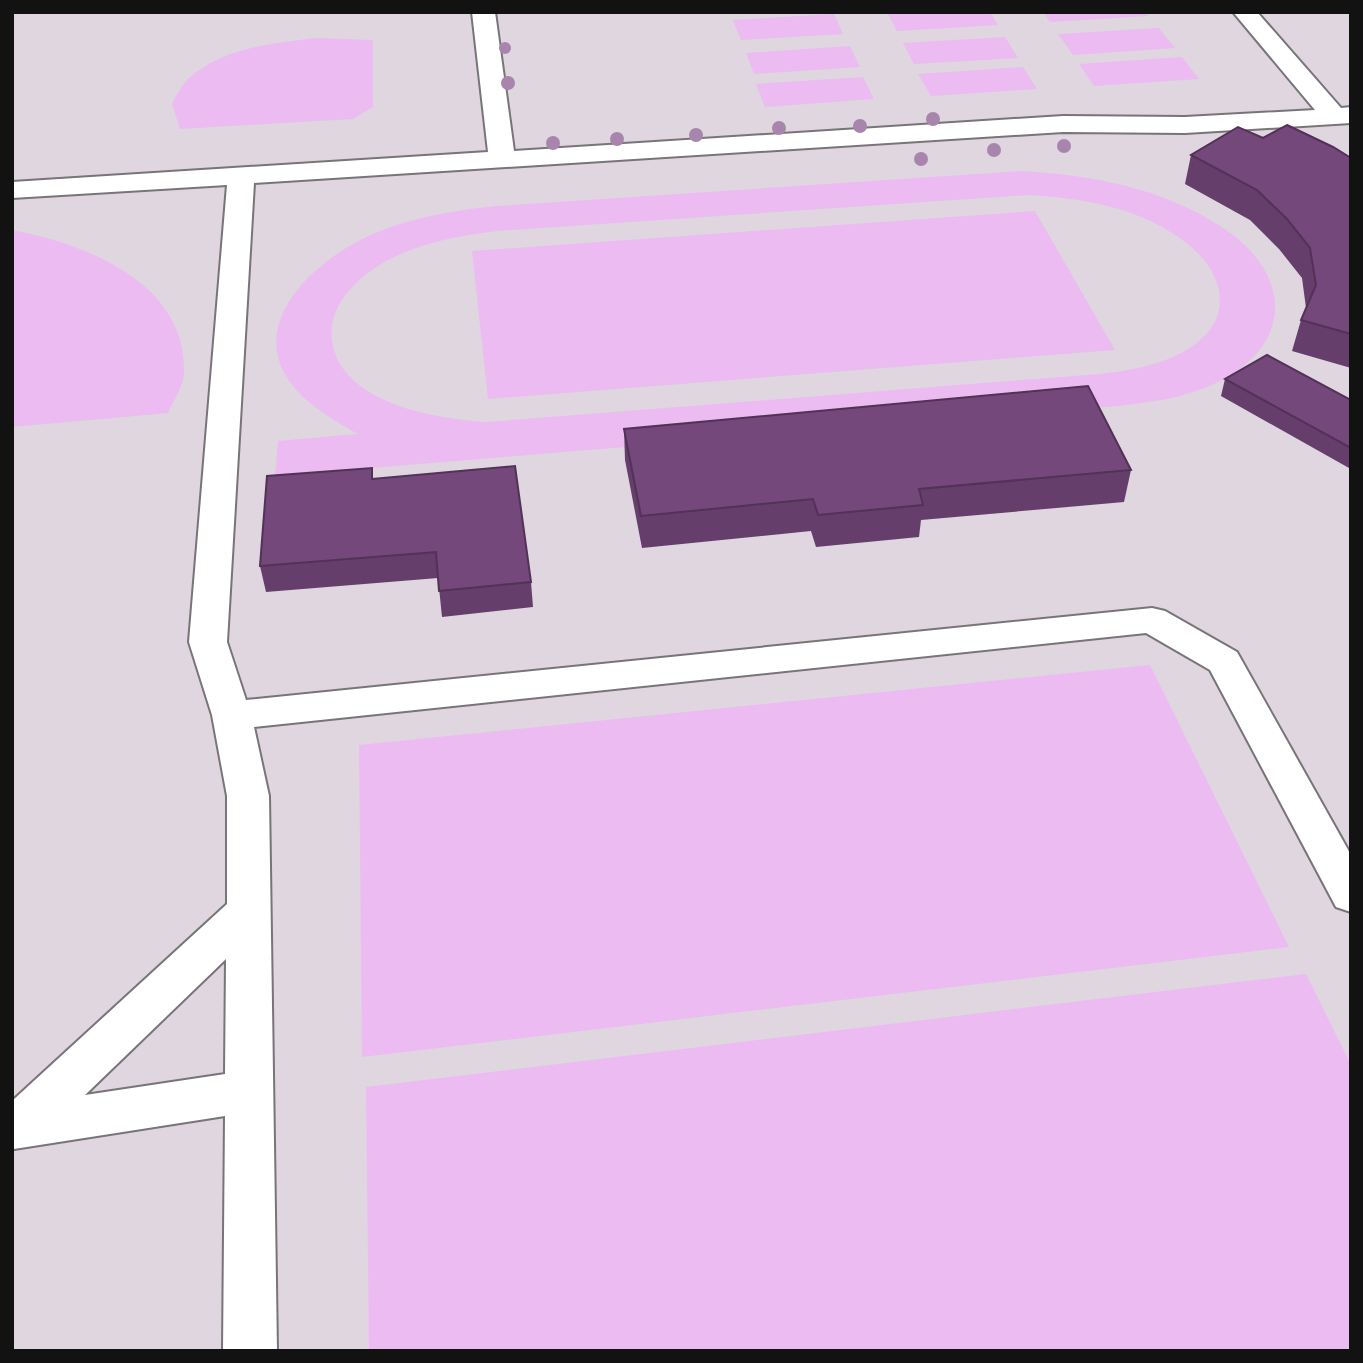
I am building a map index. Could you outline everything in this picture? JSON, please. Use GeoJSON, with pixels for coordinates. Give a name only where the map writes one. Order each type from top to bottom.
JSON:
{"type":"FeatureCollection","features":[{"type":"Feature","properties":{"kind":"lane"},"geometry":{"type":"LineString","coordinates":[[483,12],[502,159]]}},
{"type":"Feature","properties":{"kind":"lane"},"geometry":{"type":"LineString","coordinates":[[1244,12],[1342,116]]}},
{"type":"Feature","properties":{"kind":"lane"},"geometry":{"type":"LineString","coordinates":[[12,190],[1063,124],[1185,125],[1342,116]]}},
{"type":"Feature","properties":{"kind":"lane"},"geometry":{"type":"LineString","coordinates":[[241,176],[208,642],[232,715],[248,796],[250,1351]]}},
{"type":"Feature","properties":{"kind":"lane"},"geometry":{"type":"LineString","coordinates":[[232,715],[1152,620],[1224,661],[1346,877]]}},
{"type":"Feature","properties":{"kind":"lane"},"geometry":{"type":"LineString","coordinates":[[15,1127],[248,911]]}},
{"type":"Feature","properties":{"kind":"lane"},"geometry":{"type":"LineString","coordinates":[[15,1127],[249,1091]]}},
{"type":"Feature","properties":{"kind":"shaded area"},"geometry":{"type":"Polygon","coordinates":[[[12,12],[1351,12],[1351,1351],[12,1351],[12,12]]]}},
{"type":"Feature","properties":{"kind":"shaded area"},"geometry":{"type":"Polygon","coordinates":[[[887,12],[990,12],[998,25],[897,31],[887,12]]]}},
{"type":"Feature","properties":{"kind":"shaded area"},"geometry":{"type":"Polygon","coordinates":[[[1043,12],[1146,12],[1149,16],[1050,22],[1043,12]]]}},
{"type":"Feature","properties":{"kind":"shaded area"},"geometry":{"type":"Polygon","coordinates":[[[834,14],[843,34],[741,40],[733,20],[834,14]]]}},
{"type":"Feature","properties":{"kind":"shaded area"},"geometry":{"type":"Polygon","coordinates":[[[1159,28],[1175,48],[1073,55],[1058,34],[1159,28]]]}},
{"type":"Feature","properties":{"kind":"shaded area"},"geometry":{"type":"Polygon","coordinates":[[[1005,37],[1018,58],[914,64],[903,43],[1005,37]]]}},
{"type":"Feature","properties":{"kind":"shaded area"},"geometry":{"type":"Polygon","coordinates":[[[317,38],[373,40],[373,107],[353,119],[180,129],[172,104],[185,82],[200,69],[248,49],[317,38]]]}},
{"type":"Feature","properties":{"kind":"shaded area"},"geometry":{"type":"Polygon","coordinates":[[[850,46],[860,67],[754,74],[746,53],[850,46]]]}},
{"type":"Feature","properties":{"kind":"shaded area"},"geometry":{"type":"Polygon","coordinates":[[[1182,57],[1199,79],[1094,86],[1079,64],[1182,57]]]}},
{"type":"Feature","properties":{"kind":"shaded area"},"geometry":{"type":"Polygon","coordinates":[[[1023,67],[1037,89],[931,96],[918,74],[1023,67]]]}},
{"type":"Feature","properties":{"kind":"shaded area"},"geometry":{"type":"Polygon","coordinates":[[[863,77],[874,99],[765,107],[756,84],[863,77]]]}},
{"type":"Feature","properties":{"kind":"shaded area"},"geometry":{"type":"Polygon","coordinates":[[[1021,171],[1074,176],[1151,193],[1200,214],[1223,228],[1246,246],[1262,266],[1272,288],[1275,309],[1271,330],[1260,350],[1242,368],[1204,388],[1155,401],[275,476],[278,441],[358,434],[308,401],[283,370],[276,346],[279,322],[290,300],[307,279],[327,261],[350,246],[388,228],[434,215],[497,206],[1021,171]],[[1029,195],[497,231],[459,237],[403,253],[386,261],[355,284],[340,303],[332,325],[332,341],[339,362],[353,380],[372,394],[418,412],[487,422],[1109,373],[1168,359],[1196,343],[1210,330],[1220,300],[1210,268],[1198,253],[1181,239],[1146,219],[1108,206],[1029,195]]]}},
{"type":"Feature","properties":{"kind":"shaded area"},"geometry":{"type":"Polygon","coordinates":[[[1035,211],[1115,350],[488,399],[472,251],[1035,211]]]}},
{"type":"Feature","properties":{"kind":"shaded area"},"geometry":{"type":"Polygon","coordinates":[[[12,230],[41,236],[100,258],[127,273],[150,292],[169,315],[181,342],[184,378],[168,413],[12,427],[12,230]]]}},
{"type":"Feature","properties":{"kind":"shaded area"},"geometry":{"type":"Polygon","coordinates":[[[1150,665],[1289,947],[362,1057],[359,745],[1150,665]]]}},
{"type":"Feature","properties":{"kind":"shaded area"},"geometry":{"type":"Polygon","coordinates":[[[1306,974],[1351,1065],[1351,1351],[369,1351],[366,1087],[1306,974]]]}},
{"type":"Feature","properties":{"kind":"building"},"geometry":{"type":"Polygon","coordinates":[[[1287,125],[1351,158],[1351,334],[1301,320],[1316,285],[1310,248],[1287,219],[1257,190],[1191,155],[1238,127],[1263,138],[1287,125]]]}},
{"type":"Feature","properties":{"kind":"building"},"geometry":{"type":"Polygon","coordinates":[[[1267,355],[1351,400],[1351,448],[1225,379],[1267,355]]]}},
{"type":"Feature","properties":{"kind":"building"},"geometry":{"type":"Polygon","coordinates":[[[1088,386],[1131,470],[919,489],[923,505],[818,515],[813,499],[641,516],[624,429],[1088,386]]]}},
{"type":"Feature","properties":{"kind":"building"},"geometry":{"type":"Polygon","coordinates":[[[515,466],[531,582],[439,591],[436,552],[260,566],[267,476],[372,468],[372,479],[515,466]]]}}]}
